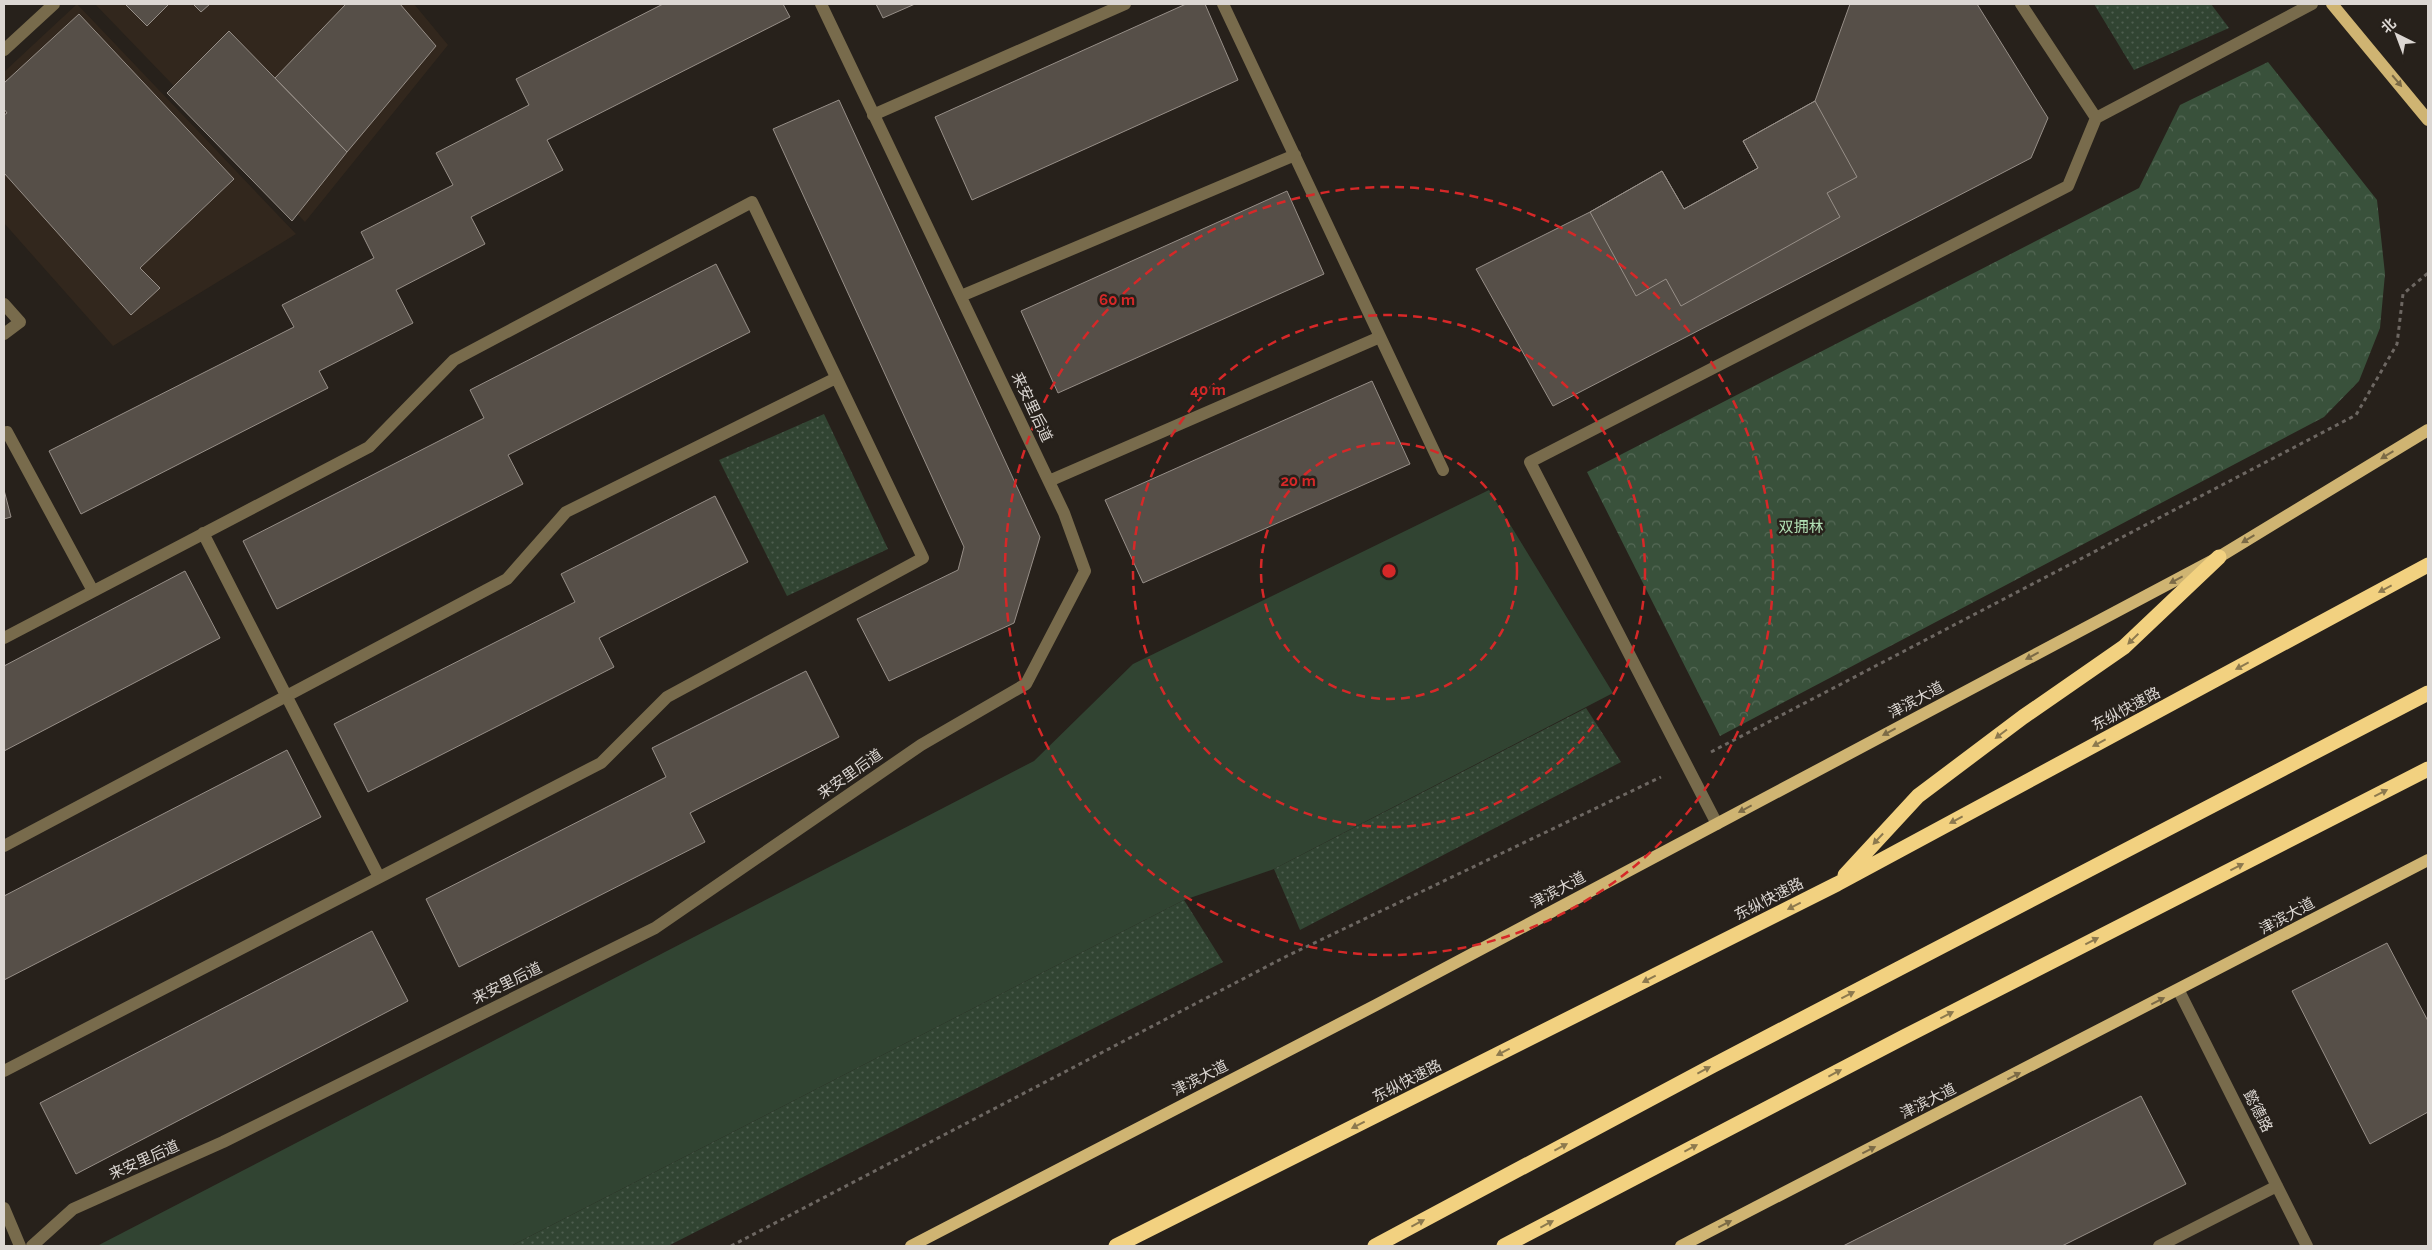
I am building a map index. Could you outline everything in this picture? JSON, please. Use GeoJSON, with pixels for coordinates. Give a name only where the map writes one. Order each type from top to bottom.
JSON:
{"type":"FeatureCollection","features":[{"type":"Feature","properties":{"kind":"highway"},"geometry":{"type":"LineString","coordinates":[[1837,884],[1918,796],[2022,717],[2124,647],[2219,557]]}},
{"type":"Feature","properties":{"kind":"highway","name":"东纵快速路"},"geometry":{"type":"LineString","coordinates":[[1116,1246],[1837,884],[2428,565]]}},
{"type":"Feature","properties":{"kind":"highway"},"geometry":{"type":"LineString","coordinates":[[1375,1246],[1712,1066],[2428,693]]}},
{"type":"Feature","properties":{"kind":"highway"},"geometry":{"type":"LineString","coordinates":[[1504,1246],[1904,1037],[2428,769]]}},
{"type":"Feature","properties":{"kind":"main road"},"geometry":{"type":"LineString","coordinates":[[2332,4],[2428,120]]}},
{"type":"Feature","properties":{"kind":"main road","name":"津滨大道"},"geometry":{"type":"LineString","coordinates":[[911,1246],[1359,1014],[2219,557],[2428,430]]}},
{"type":"Feature","properties":{"kind":"main road","name":"津滨大道"},"geometry":{"type":"LineString","coordinates":[[1681,1246],[2179,991],[2428,860]]}},
{"type":"Feature","properties":{"kind":"street"},"geometry":{"type":"LineString","coordinates":[[4,50],[54,4]]}},
{"type":"Feature","properties":{"kind":"street","name":"来安里后道"},"geometry":{"type":"LineString","coordinates":[[32,1246],[73,1209],[223,1142],[655,928],[921,745],[1026,684],[1085,571],[1064,513],[821,4]]}},
{"type":"Feature","properties":{"kind":"street"},"geometry":{"type":"LineString","coordinates":[[874,114],[1125,4]]}},
{"type":"Feature","properties":{"kind":"street"},"geometry":{"type":"LineString","coordinates":[[1223,4],[1443,470]]}},
{"type":"Feature","properties":{"kind":"street"},"geometry":{"type":"LineString","coordinates":[[2022,4],[2096,118]]}},
{"type":"Feature","properties":{"kind":"street"},"geometry":{"type":"LineString","coordinates":[[1718,824],[1530,462],[2068,186],[2096,118],[2312,4]]}},
{"type":"Feature","properties":{"kind":"street"},"geometry":{"type":"LineString","coordinates":[[961,296],[1294,155]]}},
{"type":"Feature","properties":{"kind":"street"},"geometry":{"type":"LineString","coordinates":[[4,638],[369,447],[454,360],[752,202],[923,558],[667,698],[600,763],[4,1071]]}},
{"type":"Feature","properties":{"kind":"street"},"geometry":{"type":"LineString","coordinates":[[4,304],[20,322],[4,334]]}},
{"type":"Feature","properties":{"kind":"street"},"geometry":{"type":"LineString","coordinates":[[1049,481],[1380,337]]}},
{"type":"Feature","properties":{"kind":"street"},"geometry":{"type":"LineString","coordinates":[[4,846],[507,579],[566,512],[836,378]]}},
{"type":"Feature","properties":{"kind":"street"},"geometry":{"type":"LineString","coordinates":[[4,433],[7,432],[93,592]]}},
{"type":"Feature","properties":{"kind":"street"},"geometry":{"type":"LineString","coordinates":[[203,533],[379,877]]}},
{"type":"Feature","properties":{"kind":"street","name":"懿德路"},"geometry":{"type":"LineString","coordinates":[[2179,991],[2307,1246]]}},
{"type":"Feature","properties":{"kind":"street"},"geometry":{"type":"LineString","coordinates":[[2159,1246],[2277,1186]]}},
{"type":"Feature","properties":{"kind":"street"},"geometry":{"type":"LineString","coordinates":[[4,1208],[20,1246]]}},
{"type":"Feature","properties":{"kind":"path"},"geometry":{"type":"LineString","coordinates":[[731,1246],[1285,957],[1687,765],[2356,415],[2397,344],[2404,294],[2428,273]]}},
{"type":"Feature","properties":{"kind":"shaded area"},"geometry":{"type":"Polygon","coordinates":[[[77,4],[296,234],[113,346],[4,223],[4,72],[77,4]]]}},
{"type":"Feature","properties":{"kind":"shaded area"},"geometry":{"type":"Polygon","coordinates":[[[95,4],[414,4],[448,45],[305,222],[95,4]]]}},
{"type":"Feature","properties":{"kind":"green space"},"geometry":{"type":"Polygon","coordinates":[[[2094,4],[2211,4],[2229,28],[2134,70],[2094,4]]]}},
{"type":"Feature","properties":{"kind":"green space","name":"双拥林"},"geometry":{"type":"Polygon","coordinates":[[[2268,62],[2377,200],[2385,274],[2380,328],[2359,381],[2324,417],[1720,736],[1587,472],[2139,188],[2180,105],[2268,62]]]}},
{"type":"Feature","properties":{"kind":"green space"},"geometry":{"type":"Polygon","coordinates":[[[824,414],[888,549],[787,596],[719,460],[824,414]]]}},
{"type":"Feature","properties":{"kind":"green space"},"geometry":{"type":"Polygon","coordinates":[[[1489,490],[1613,693],[1274,869],[1184,900],[511,1246],[97,1246],[1034,761],[1133,664],[1489,490]]]}},
{"type":"Feature","properties":{"kind":"green space"},"geometry":{"type":"Polygon","coordinates":[[[1586,708],[1621,762],[1300,930],[1274,869],[1586,708]]]}},
{"type":"Feature","properties":{"kind":"green space"},"geometry":{"type":"Polygon","coordinates":[[[1184,900],[1223,962],[668,1246],[511,1246],[1184,900]]]}},
{"type":"Feature","properties":{"kind":"building"},"geometry":{"type":"Polygon","coordinates":[[[125,4],[169,4],[147,26],[125,4]]]}},
{"type":"Feature","properties":{"kind":"building"},"geometry":{"type":"Polygon","coordinates":[[[193,4],[210,4],[201,12],[193,4]]]}},
{"type":"Feature","properties":{"kind":"building"},"geometry":{"type":"Polygon","coordinates":[[[346,4],[400,4],[436,46],[347,152],[275,78],[346,4]]]}},
{"type":"Feature","properties":{"kind":"building"},"geometry":{"type":"Polygon","coordinates":[[[663,4],[783,4],[790,17],[547,140],[563,170],[471,217],[485,244],[396,290],[413,323],[319,371],[328,388],[81,514],[49,451],[294,327],[282,305],[374,258],[361,232],[453,185],[436,153],[529,105],[516,79],[663,4]]]}},
{"type":"Feature","properties":{"kind":"building"},"geometry":{"type":"Polygon","coordinates":[[[876,4],[915,4],[883,18],[876,4]]]}},
{"type":"Feature","properties":{"kind":"building"},"geometry":{"type":"Polygon","coordinates":[[[1186,4],[1205,4],[1238,80],[972,200],[935,117],[1186,4]]]}},
{"type":"Feature","properties":{"kind":"building"},"geometry":{"type":"Polygon","coordinates":[[[1850,4],[1977,4],[2048,118],[2031,158],[1553,406],[1476,269],[1590,212],[1662,171],[1684,209],[1758,168],[1743,141],[1815,101],[1850,4]]]}},
{"type":"Feature","properties":{"kind":"building"},"geometry":{"type":"Polygon","coordinates":[[[79,14],[234,179],[140,268],[160,288],[131,315],[4,173],[4,115],[7,113],[4,109],[4,83],[79,14]]]}},
{"type":"Feature","properties":{"kind":"building"},"geometry":{"type":"Polygon","coordinates":[[[229,31],[347,152],[292,221],[167,93],[229,31]]]}},
{"type":"Feature","properties":{"kind":"building"},"geometry":{"type":"Polygon","coordinates":[[[839,100],[1040,537],[1014,623],[889,681],[857,619],[958,570],[964,547],[773,129],[839,100]]]}},
{"type":"Feature","properties":{"kind":"building"},"geometry":{"type":"Polygon","coordinates":[[[1815,101],[1857,177],[1827,193],[1840,217],[1681,306],[1666,279],[1636,296],[1590,212],[1662,171],[1684,209],[1758,168],[1743,141],[1815,101]]]}},
{"type":"Feature","properties":{"kind":"building"},"geometry":{"type":"Polygon","coordinates":[[[1287,191],[1324,274],[1058,393],[1021,311],[1287,191]]]}},
{"type":"Feature","properties":{"kind":"building"},"geometry":{"type":"Polygon","coordinates":[[[716,264],[750,332],[508,455],[523,484],[277,609],[243,541],[484,418],[470,390],[716,264]]]}},
{"type":"Feature","properties":{"kind":"building"},"geometry":{"type":"Polygon","coordinates":[[[1372,381],[1410,464],[1143,583],[1105,500],[1372,381]]]}},
{"type":"Feature","properties":{"kind":"building"},"geometry":{"type":"Polygon","coordinates":[[[4,490],[11,517],[4,519],[4,490]]]}},
{"type":"Feature","properties":{"kind":"building"},"geometry":{"type":"Polygon","coordinates":[[[715,496],[748,562],[599,638],[614,667],[368,792],[334,724],[575,602],[561,574],[715,496]]]}},
{"type":"Feature","properties":{"kind":"building"},"geometry":{"type":"Polygon","coordinates":[[[185,571],[220,638],[4,751],[4,666],[185,571]]]}},
{"type":"Feature","properties":{"kind":"building"},"geometry":{"type":"Polygon","coordinates":[[[806,671],[839,737],[690,813],[705,842],[459,967],[426,899],[666,777],[652,748],[806,671]]]}},
{"type":"Feature","properties":{"kind":"building"},"geometry":{"type":"Polygon","coordinates":[[[287,750],[321,817],[4,980],[4,896],[287,750]]]}},
{"type":"Feature","properties":{"kind":"building"},"geometry":{"type":"Polygon","coordinates":[[[372,931],[408,1001],[76,1174],[40,1103],[372,931]]]}},
{"type":"Feature","properties":{"kind":"building"},"geometry":{"type":"Polygon","coordinates":[[[2387,943],[2428,1021],[2428,1112],[2370,1144],[2292,991],[2387,943]]]}},
{"type":"Feature","properties":{"kind":"building"},"geometry":{"type":"Polygon","coordinates":[[[2141,1096],[2186,1184],[2062,1246],[1843,1246],[2141,1096]]]}}]}
